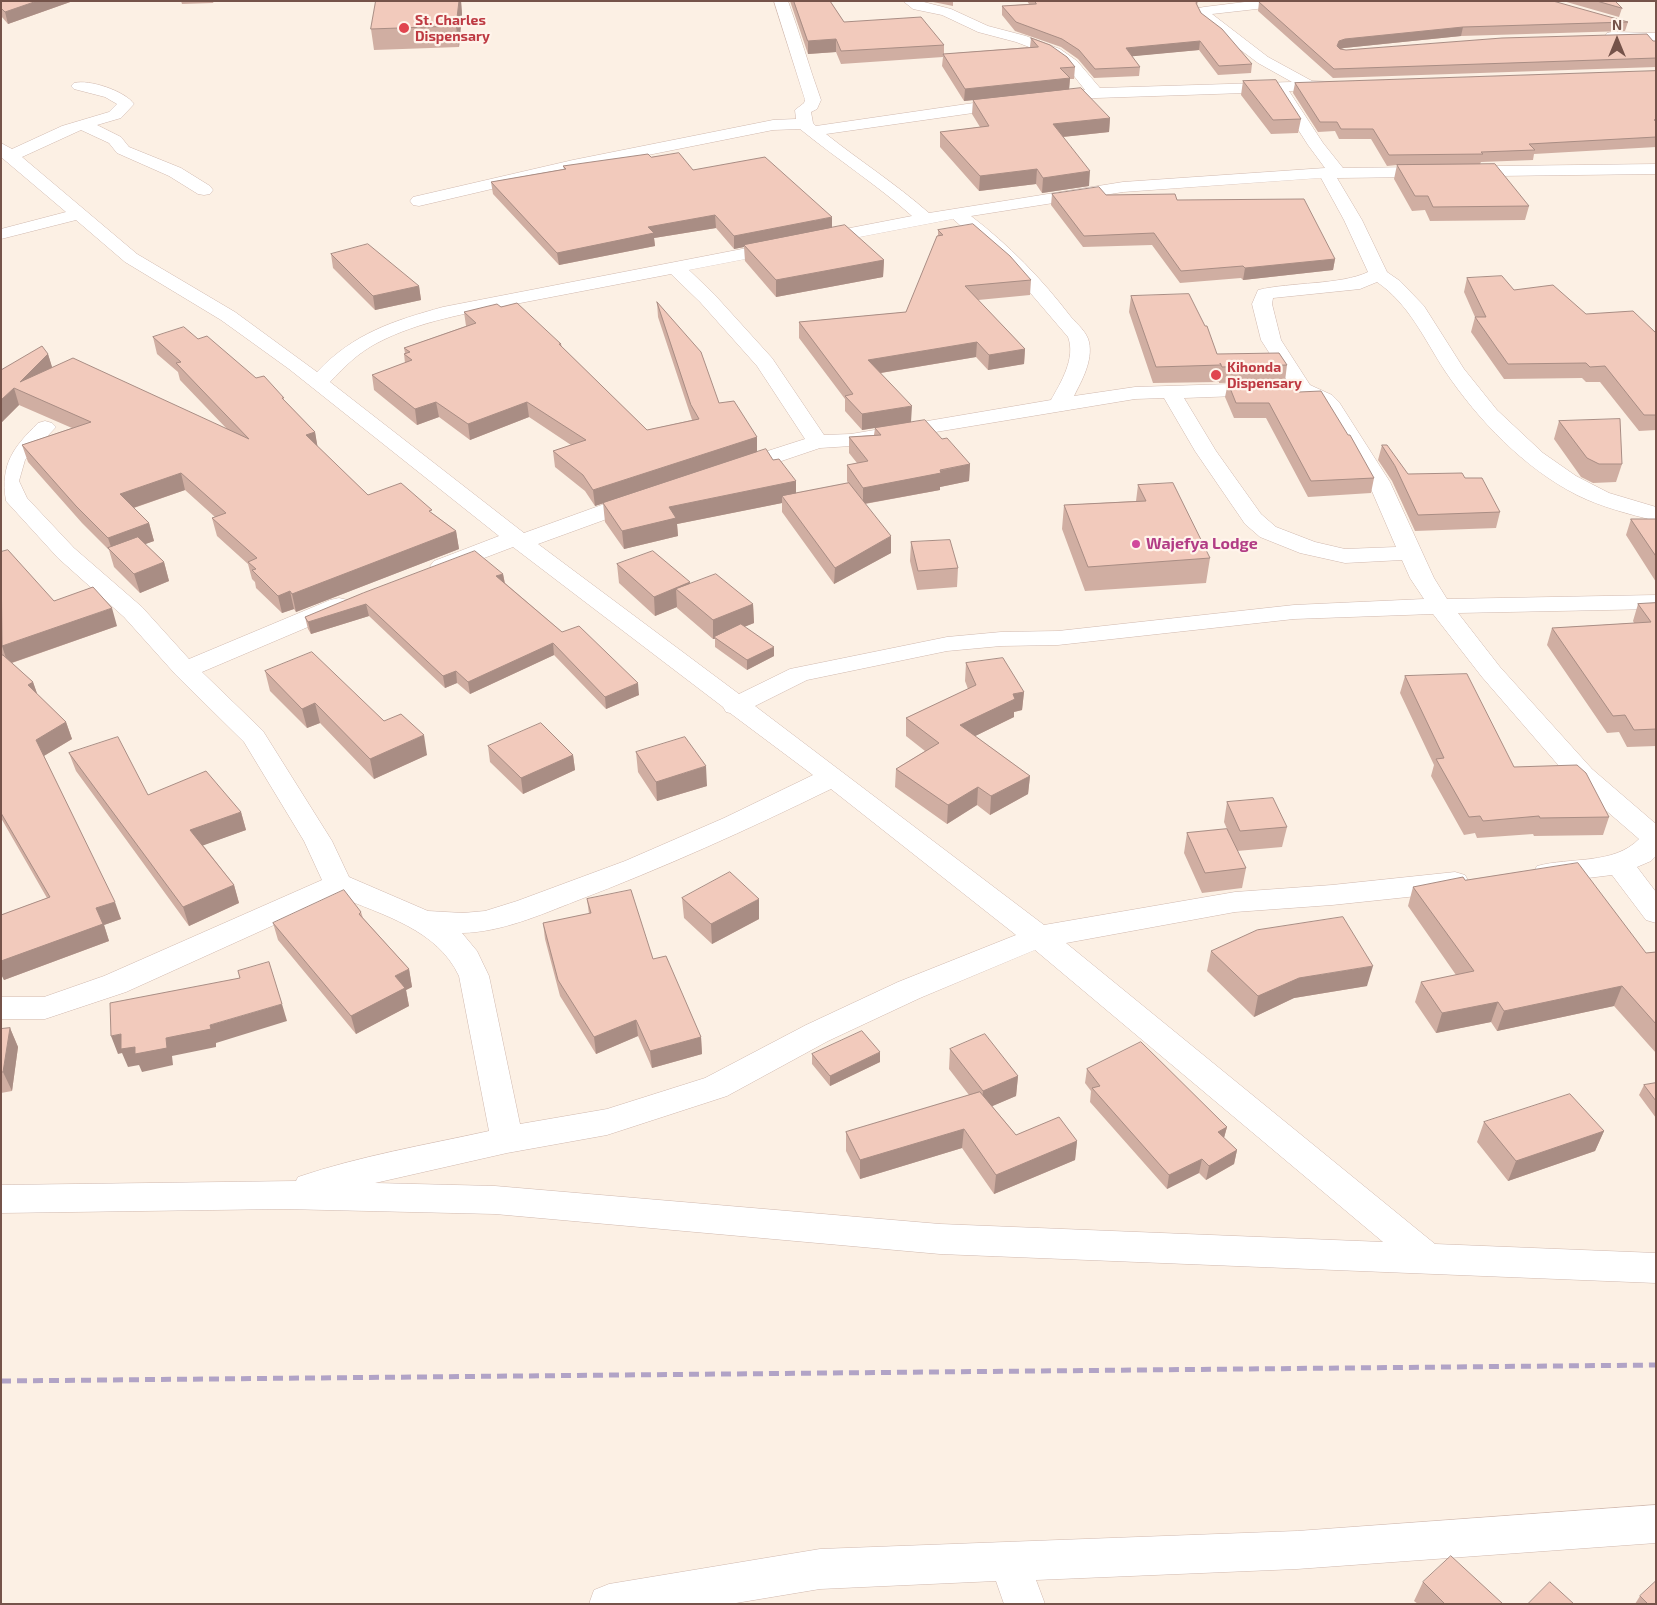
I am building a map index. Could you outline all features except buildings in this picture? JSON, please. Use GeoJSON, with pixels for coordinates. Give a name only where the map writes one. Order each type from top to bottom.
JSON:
{"type":"FeatureCollection","features":[{"type":"Feature","properties":{"kind":"street"},"geometry":{"type":"LineString","coordinates":[[780,1],[786,14],[795,49],[813,100],[811,106],[803,110],[810,128],[847,159],[896,193],[925,219]]}},
{"type":"Feature","properties":{"kind":"street"},"geometry":{"type":"LineString","coordinates":[[910,1],[918,6],[946,12],[983,29],[1021,39],[1055,52],[1072,64],[1096,93]]}},
{"type":"Feature","properties":{"kind":"street"},"geometry":{"type":"LineString","coordinates":[[1292,1],[1204,12],[1206,16],[1263,60],[1312,86]]}},
{"type":"Feature","properties":{"kind":"street"},"geometry":{"type":"LineString","coordinates":[[1614,22],[1656,32]]}},
{"type":"Feature","properties":{"kind":"street"},"geometry":{"type":"LineString","coordinates":[[1600,36],[1656,37]]}},
{"type":"Feature","properties":{"kind":"street"},"geometry":{"type":"LineString","coordinates":[[419,201],[573,165],[773,125],[792,123],[810,128],[1096,93],[1350,85]]}},
{"type":"Feature","properties":{"kind":"street"},"geometry":{"type":"LineString","coordinates":[[6,152],[115,115],[126,104],[123,100],[110,94],[80,86]]}},
{"type":"Feature","properties":{"kind":"street"},"geometry":{"type":"LineString","coordinates":[[1279,86],[1332,173],[1378,268],[1378,274]]}},
{"type":"Feature","properties":{"kind":"street"},"geometry":{"type":"LineString","coordinates":[[83,125],[115,140],[123,150],[175,172],[204,190]]}},
{"type":"Feature","properties":{"kind":"street"},"geometry":{"type":"LineString","coordinates":[[6,152],[131,258],[228,316],[319,382],[518,540],[735,706],[832,776],[1039,937],[1428,1259]]}},
{"type":"Feature","properties":{"kind":"street"},"geometry":{"type":"LineString","coordinates":[[319,382],[347,354],[370,340],[412,322],[466,308],[956,212],[1123,187],[1332,173],[1656,169]]}},
{"type":"Feature","properties":{"kind":"street"},"geometry":{"type":"LineString","coordinates":[[956,212],[985,234],[1014,261],[1055,308],[1079,340],[1080,354],[1077,370],[1059,405]]}},
{"type":"Feature","properties":{"kind":"street"},"geometry":{"type":"LineString","coordinates":[[1,234],[80,214]]}},
{"type":"Feature","properties":{"kind":"street"},"geometry":{"type":"LineString","coordinates":[[675,267],[707,298],[765,362],[818,442]]}},
{"type":"Feature","properties":{"kind":"street"},"geometry":{"type":"LineString","coordinates":[[1302,389],[1271,340],[1262,304],[1265,294],[1294,289],[1360,283],[1378,274]]}},
{"type":"Feature","properties":{"kind":"street"},"geometry":{"type":"LineString","coordinates":[[1378,274],[1394,283],[1409,298],[1430,326],[1466,386],[1521,446],[1584,490],[1602,498],[1656,514]]}},
{"type":"Feature","properties":{"kind":"street"},"geometry":{"type":"LineString","coordinates":[[713,476],[818,442],[851,440],[1135,393],[1237,389],[1302,389],[1325,400],[1332,406],[1379,482],[1422,578],[1440,606],[1492,672],[1582,775],[1655,838],[1641,854],[1619,864],[1521,876]]}},
{"type":"Feature","properties":{"kind":"street"},"geometry":{"type":"LineString","coordinates":[[1170,391],[1206,451],[1253,519],[1268,532],[1308,548],[1346,556],[1411,553]]}},
{"type":"Feature","properties":{"kind":"street"},"geometry":{"type":"LineString","coordinates":[[45,427],[15,458],[8,481],[17,501],[66,553],[133,612],[185,670],[254,737],[318,841],[338,884],[424,921],[452,942],[466,959],[474,976],[508,1140]]}},
{"type":"Feature","properties":{"kind":"street"},"geometry":{"type":"LineString","coordinates":[[418,575],[660,492]]}},
{"type":"Feature","properties":{"kind":"street"},"geometry":{"type":"LineString","coordinates":[[185,670],[356,598]]}},
{"type":"Feature","properties":{"kind":"street"},"geometry":{"type":"LineString","coordinates":[[735,706],[799,674],[948,644],[1002,639],[1058,638],[1294,612],[1440,606],[1656,602]]}},
{"type":"Feature","properties":{"kind":"street"},"geometry":{"type":"LineString","coordinates":[[424,921],[460,923],[484,921],[527,908],[648,864],[718,833],[832,776]]}},
{"type":"Feature","properties":{"kind":"street"},"geometry":{"type":"LineString","coordinates":[[1619,864],[1656,913]]}},
{"type":"Feature","properties":{"kind":"street"},"geometry":{"type":"LineString","coordinates":[[284,1195],[374,1170],[508,1140],[607,1122],[716,1087],[817,1034],[909,990],[1039,937],[1235,902],[1332,896],[1483,879]]}},
{"type":"Feature","properties":{"kind":"street"},"geometry":{"type":"LineString","coordinates":[[1,1008],[45,1008],[115,984],[338,884]]}},
{"type":"Feature","properties":{"kind":"street"},"geometry":{"type":"LineString","coordinates":[[466,959],[484,921]]}},
{"type":"Feature","properties":{"kind":"street"},"geometry":{"type":"LineString","coordinates":[[1,1199],[284,1195],[495,1200],[940,1239],[1656,1268]]}},
{"type":"Feature","properties":{"kind":"street"},"geometry":{"type":"LineString","coordinates":[[608,1604],[820,1569],[1297,1550],[1656,1524]]}},
{"type":"Feature","properties":{"kind":"street"},"geometry":{"type":"LineString","coordinates":[[1008,1562],[1025,1604]]}},
{"type":"Feature","properties":{"kind":"railway"},"geometry":{"type":"LineString","coordinates":[[1,1381],[1656,1365]]}},
{"type":"Feature","properties":{"kind":"place","name":"St. Charles Dispensary"},"geometry":{"type":"Point","coordinates":[404,28]}},
{"type":"Feature","properties":{"kind":"place","name":"Kihonda Dispensary"},"geometry":{"type":"Point","coordinates":[1216,375]}},
{"type":"Feature","properties":{"kind":"place","name":"Wajefya Lodge"},"geometry":{"type":"Point","coordinates":[1136,544]}}]}
